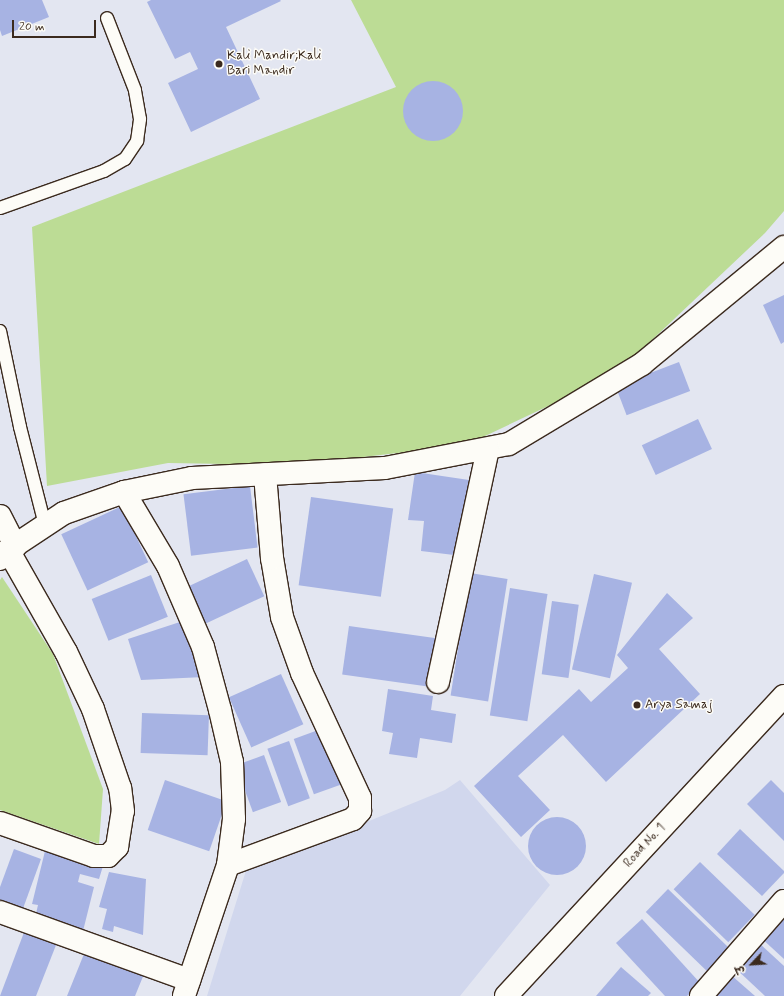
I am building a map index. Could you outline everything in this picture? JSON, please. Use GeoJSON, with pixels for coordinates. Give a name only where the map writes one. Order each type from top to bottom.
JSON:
{"type":"FeatureCollection","features":[{"type":"Feature","properties":{"kind":"street"},"geometry":{"type":"LineString","coordinates":[[7,551],[64,513],[124,492],[192,478],[384,468],[510,444],[642,364],[784,248]]}},
{"type":"Feature","properties":{"kind":"street"},"geometry":{"type":"LineString","coordinates":[[438,682],[488,449]]}},
{"type":"Feature","properties":{"kind":"street"},"geometry":{"type":"LineString","coordinates":[[228,865],[353,819],[360,811],[360,798],[302,673],[282,617],[272,558],[265,474]]}},
{"type":"Feature","properties":{"kind":"street"},"geometry":{"type":"LineString","coordinates":[[0,912],[186,988],[228,865],[234,819],[232,762],[203,647],[168,566],[124,492]]}},
{"type":"Feature","properties":{"kind":"street"},"geometry":{"type":"LineString","coordinates":[[0,516],[7,551],[66,652],[93,709],[120,788],[123,811],[118,847],[108,856],[94,856],[0,823]]}},
{"type":"Feature","properties":{"kind":"street","name":"Road No. 1"},"geometry":{"type":"LineString","coordinates":[[506,996],[784,696]]}},
{"type":"Feature","properties":{"kind":"street"},"geometry":{"type":"LineString","coordinates":[[701,996],[784,901]]}},
{"type":"Feature","properties":{"kind":"lane"},"geometry":{"type":"LineString","coordinates":[[0,208],[104,171],[125,159],[137,141],[140,119],[135,90],[107,18]]}},
{"type":"Feature","properties":{"kind":"lane"},"geometry":{"type":"LineString","coordinates":[[0,331],[20,427],[45,525]]}},
{"type":"Feature","properties":{"kind":"shaded area"},"geometry":{"type":"Polygon","coordinates":[[[460,780],[550,885],[460,996],[207,996],[249,861],[325,839],[445,790],[460,780]]]}},
{"type":"Feature","properties":{"kind":"green space"},"geometry":{"type":"Polygon","coordinates":[[[351,0],[784,0],[784,211],[765,233],[616,374],[466,445],[295,465],[168,463],[47,486],[32,227],[396,87],[351,0]]]}},
{"type":"Feature","properties":{"kind":"green space"},"geometry":{"type":"Polygon","coordinates":[[[2,577],[53,654],[103,789],[99,844],[0,810],[0,580],[2,577]]]}},
{"type":"Feature","properties":{"kind":"building"},"geometry":{"type":"Polygon","coordinates":[[[0,0],[42,0],[49,17],[2,36],[0,30],[0,0]]]}},
{"type":"Feature","properties":{"kind":"building","name":"Kali Mandir;Kali Bari Mandir"},"geometry":{"type":"Polygon","coordinates":[[[151,0],[280,0],[281,1],[226,27],[260,99],[191,132],[168,83],[198,69],[190,52],[175,59],[147,2],[151,0]]]}},
{"type":"Feature","properties":{"kind":"building"},"geometry":{"type":"Polygon","coordinates":[[[433,81],[450,86],[458,94],[463,111],[458,128],[450,136],[433,141],[416,136],[408,128],[403,111],[408,94],[416,86],[433,81]]]}},
{"type":"Feature","properties":{"kind":"building"},"geometry":{"type":"Polygon","coordinates":[[[784,295],[784,342],[781,344],[763,305],[784,295]]]}},
{"type":"Feature","properties":{"kind":"building"},"geometry":{"type":"Polygon","coordinates":[[[679,362],[690,391],[627,415],[616,386],[679,362]]]}},
{"type":"Feature","properties":{"kind":"building"},"geometry":{"type":"Polygon","coordinates":[[[698,419],[712,449],[656,475],[642,445],[698,419]]]}},
{"type":"Feature","properties":{"kind":"building"},"geometry":{"type":"Polygon","coordinates":[[[415,472],[469,480],[457,572],[454,555],[421,551],[424,521],[408,520],[415,472]]]}},
{"type":"Feature","properties":{"kind":"building"},"geometry":{"type":"Polygon","coordinates":[[[250,486],[258,548],[191,556],[183,494],[250,486]]]}},
{"type":"Feature","properties":{"kind":"building"},"geometry":{"type":"Polygon","coordinates":[[[311,497],[393,509],[381,597],[299,585],[311,497]]]}},
{"type":"Feature","properties":{"kind":"building"},"geometry":{"type":"Polygon","coordinates":[[[122,506],[148,562],[87,591],[61,534],[122,506]]]}},
{"type":"Feature","properties":{"kind":"building"},"geometry":{"type":"Polygon","coordinates":[[[247,559],[264,596],[200,626],[183,589],[247,559]]]}},
{"type":"Feature","properties":{"kind":"building"},"geometry":{"type":"Polygon","coordinates":[[[470,573],[508,579],[488,701],[451,695],[470,573]]]}},
{"type":"Feature","properties":{"kind":"building"},"geometry":{"type":"Polygon","coordinates":[[[594,574],[632,583],[610,678],[572,669],[594,574]]]}},
{"type":"Feature","properties":{"kind":"building"},"geometry":{"type":"Polygon","coordinates":[[[151,575],[168,617],[109,641],[92,599],[151,575]]]}},
{"type":"Feature","properties":{"kind":"building"},"geometry":{"type":"Polygon","coordinates":[[[510,588],[548,594],[527,721],[490,715],[510,588]]]}},
{"type":"Feature","properties":{"kind":"building"},"geometry":{"type":"Polygon","coordinates":[[[667,593],[693,618],[659,649],[700,694],[606,782],[563,735],[518,776],[550,810],[521,837],[474,786],[579,689],[591,702],[628,668],[617,655],[667,593]]]}},
{"type":"Feature","properties":{"kind":"building"},"geometry":{"type":"Polygon","coordinates":[[[552,601],[579,605],[568,678],[542,674],[552,601]]]}},
{"type":"Feature","properties":{"kind":"building"},"geometry":{"type":"Polygon","coordinates":[[[186,620],[204,677],[141,680],[128,639],[186,620]]]}},
{"type":"Feature","properties":{"kind":"building"},"geometry":{"type":"Polygon","coordinates":[[[349,626],[438,639],[431,687],[342,675],[349,626]]]}},
{"type":"Feature","properties":{"kind":"building"},"geometry":{"type":"Polygon","coordinates":[[[281,674],[303,724],[251,747],[229,697],[281,674]]]}},
{"type":"Feature","properties":{"kind":"building"},"geometry":{"type":"Polygon","coordinates":[[[388,689],[433,696],[431,710],[456,714],[452,743],[420,738],[417,758],[389,754],[393,733],[382,731],[388,689]]]}},
{"type":"Feature","properties":{"kind":"building"},"geometry":{"type":"Polygon","coordinates":[[[142,713],[209,715],[208,755],[141,753],[142,713]]]}},
{"type":"Feature","properties":{"kind":"building"},"geometry":{"type":"Polygon","coordinates":[[[321,729],[341,784],[314,794],[294,739],[321,729]]]}},
{"type":"Feature","properties":{"kind":"building"},"geometry":{"type":"Polygon","coordinates":[[[289,741],[310,798],[288,806],[267,749],[289,741]]]}},
{"type":"Feature","properties":{"kind":"building"},"geometry":{"type":"Polygon","coordinates":[[[264,755],[281,802],[253,812],[236,765],[264,755]]]}},
{"type":"Feature","properties":{"kind":"building"},"geometry":{"type":"Polygon","coordinates":[[[165,780],[226,801],[209,851],[148,830],[165,780]]]}},
{"type":"Feature","properties":{"kind":"building"},"geometry":{"type":"Polygon","coordinates":[[[771,780],[784,793],[784,841],[747,804],[771,780]]]}},
{"type":"Feature","properties":{"kind":"building"},"geometry":{"type":"Polygon","coordinates":[[[557,817],[568,819],[578,825],[584,835],[586,846],[584,857],[578,867],[568,873],[557,875],[546,873],[536,867],[530,857],[528,846],[530,835],[536,825],[546,819],[557,817]]]}},
{"type":"Feature","properties":{"kind":"building"},"geometry":{"type":"Polygon","coordinates":[[[740,829],[784,871],[784,873],[762,896],[717,854],[740,829]]]}},
{"type":"Feature","properties":{"kind":"building"},"geometry":{"type":"Polygon","coordinates":[[[14,849],[41,859],[21,914],[0,906],[0,887],[14,849]]]}},
{"type":"Feature","properties":{"kind":"building"},"geometry":{"type":"Polygon","coordinates":[[[45,851],[103,866],[99,879],[80,874],[78,882],[94,887],[83,931],[35,918],[38,905],[32,904],[45,851]]]}},
{"type":"Feature","properties":{"kind":"building"},"geometry":{"type":"Polygon","coordinates":[[[700,862],[755,915],[728,942],[674,889],[700,862]]]}},
{"type":"Feature","properties":{"kind":"building"},"geometry":{"type":"Polygon","coordinates":[[[109,872],[146,879],[143,935],[114,926],[113,932],[102,929],[107,909],[99,907],[109,872]]]}},
{"type":"Feature","properties":{"kind":"building"},"geometry":{"type":"Polygon","coordinates":[[[668,889],[733,952],[711,975],[646,912],[668,889]]]}},
{"type":"Feature","properties":{"kind":"building"},"geometry":{"type":"Polygon","coordinates":[[[784,911],[784,959],[760,937],[784,911]]]}},
{"type":"Feature","properties":{"kind":"building"},"geometry":{"type":"Polygon","coordinates":[[[642,919],[701,984],[687,996],[665,996],[616,943],[642,919]]]}},
{"type":"Feature","properties":{"kind":"building"},"geometry":{"type":"Polygon","coordinates":[[[26,927],[58,940],[36,996],[0,996],[26,927]]]}},
{"type":"Feature","properties":{"kind":"building"},"geometry":{"type":"Polygon","coordinates":[[[758,942],[784,966],[784,996],[765,996],[734,967],[758,942]]]}},
{"type":"Feature","properties":{"kind":"building"},"geometry":{"type":"Polygon","coordinates":[[[86,949],[144,974],[135,996],[67,996],[86,949]]]}},
{"type":"Feature","properties":{"kind":"building"},"geometry":{"type":"Polygon","coordinates":[[[621,967],[651,993],[648,996],[596,996],[621,967]]]}},
{"type":"Feature","properties":{"kind":"building"},"geometry":{"type":"Polygon","coordinates":[[[731,975],[755,996],[713,996],[731,975]]]}},
{"type":"Feature","properties":{"kind":"place","name":"Kali Mandir;Kali Bari Mandir"},"geometry":{"type":"Point","coordinates":[219,64]}},
{"type":"Feature","properties":{"kind":"place","name":"Arya Samaj"},"geometry":{"type":"Point","coordinates":[637,705]}}]}
